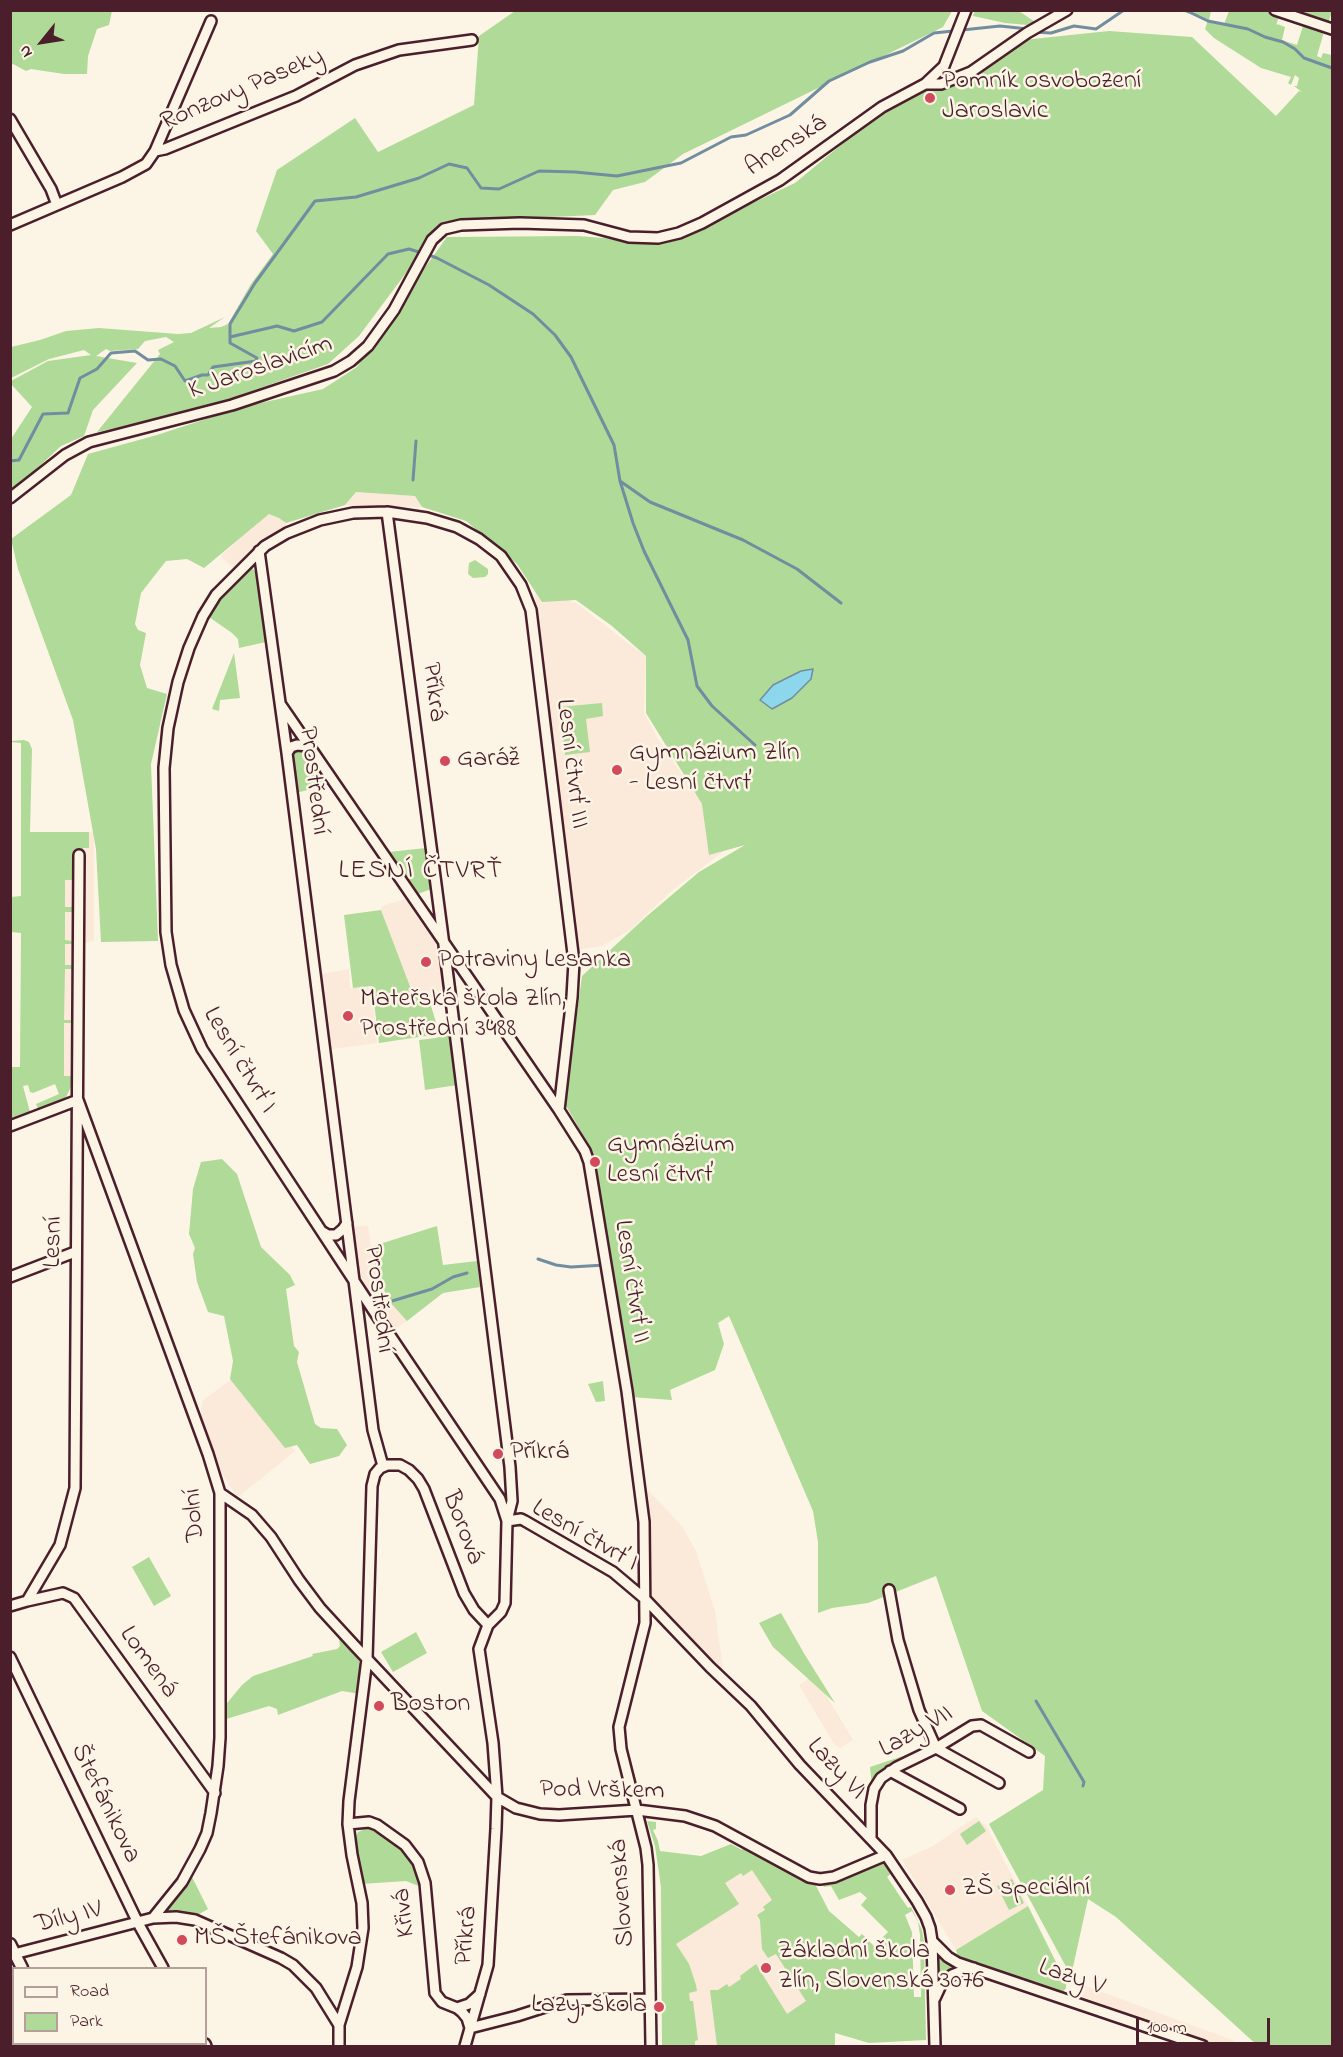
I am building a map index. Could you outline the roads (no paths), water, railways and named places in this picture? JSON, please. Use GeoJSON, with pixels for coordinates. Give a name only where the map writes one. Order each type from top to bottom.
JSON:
{"type":"FeatureCollection","features":[{"type":"Feature","properties":{"kind":"main road"},"geometry":{"type":"LineString","coordinates":[[12,1951],[21,1967]]}},
{"type":"Feature","properties":{"kind":"street","name":"Anenská"},"geometry":{"type":"LineString","coordinates":[[584,225],[629,237],[658,238],[702,223],[780,180],[882,107],[925,84],[944,66],[966,10]]}},
{"type":"Feature","properties":{"kind":"street"},"geometry":{"type":"LineString","coordinates":[[925,84],[940,84],[971,72],[1031,31],[1067,10]]}},
{"type":"Feature","properties":{"kind":"street"},"geometry":{"type":"LineString","coordinates":[[1275,10],[1332,29]]}},
{"type":"Feature","properties":{"kind":"street"},"geometry":{"type":"LineString","coordinates":[[155,151],[211,21]]}},
{"type":"Feature","properties":{"kind":"street","name":"Ronzovy Paseky"},"geometry":{"type":"LineString","coordinates":[[10,225],[142,167],[155,151],[296,96],[355,65],[399,50],[472,40]]}},
{"type":"Feature","properties":{"kind":"street"},"geometry":{"type":"LineString","coordinates":[[10,119],[51,189],[57,206]]}},
{"type":"Feature","properties":{"kind":"street","name":"K Jaroslavicím"},"geometry":{"type":"LineString","coordinates":[[10,498],[65,455],[89,442],[232,405],[334,371],[351,361],[368,345],[387,319],[432,240],[444,229],[461,225],[520,223],[584,225]]}},
{"type":"Feature","properties":{"kind":"street","name":"Lesní čtvrť I"},"geometry":{"type":"LineString","coordinates":[[387,512],[353,513],[320,520],[286,533],[259,551],[222,588],[207,609],[189,648],[173,700],[164,768],[166,942],[179,996],[202,1049],[381,1322],[489,1481],[500,1499],[507,1521],[521,1519],[525,1521],[613,1572],[645,1599]]}},
{"type":"Feature","properties":{"kind":"street","name":"Příkrá"},"geometry":{"type":"LineString","coordinates":[[387,512],[444,945],[512,1501],[507,1521],[506,1599],[501,1611],[488,1625],[479,1652],[490,1718],[497,1797],[488,1965],[465,2046]]}},
{"type":"Feature","properties":{"kind":"street","name":"Lesní čtvrť III"},"geometry":{"type":"LineString","coordinates":[[387,512],[447,523],[473,535],[496,551],[507,563],[528,600],[573,962],[572,997],[559,1110]]}},
{"type":"Feature","properties":{"kind":"street","name":"Prostřední"},"geometry":{"type":"LineString","coordinates":[[259,551],[373,1430],[383,1466]]}},
{"type":"Feature","properties":{"kind":"street","name":"Lesní čtvrť II"},"geometry":{"type":"LineString","coordinates":[[280,705],[559,1110],[585,1152],[589,1162],[633,1437],[644,1522],[645,1599]]}},
{"type":"Feature","properties":{"kind":"street"},"geometry":{"type":"LineString","coordinates":[[287,753],[291,747],[297,745],[308,746]]}},
{"type":"Feature","properties":{"kind":"street","name":"Lesní"},"geometry":{"type":"LineString","coordinates":[[27,1601],[60,1545],[75,1488],[79,855]]}},
{"type":"Feature","properties":{"kind":"street"},"geometry":{"type":"LineString","coordinates":[[10,1126],[78,1100]]}},
{"type":"Feature","properties":{"kind":"street","name":"Dolní"},"geometry":{"type":"LineString","coordinates":[[78,1100],[208,1454],[220,1493],[220,1738],[214,1793],[207,1833],[200,1849],[182,1882],[153,1918]]}},
{"type":"Feature","properties":{"kind":"street"},"geometry":{"type":"LineString","coordinates":[[322,1231],[328,1235],[336,1235],[343,1230],[346,1223]]}},
{"type":"Feature","properties":{"kind":"street"},"geometry":{"type":"LineString","coordinates":[[10,1277],[75,1252]]}},
{"type":"Feature","properties":{"kind":"street"},"geometry":{"type":"LineString","coordinates":[[360,1328],[369,1320],[374,1319],[381,1322]]}},
{"type":"Feature","properties":{"kind":"street","name":"Borová"},"geometry":{"type":"LineString","coordinates":[[383,1466],[400,1465],[418,1479],[424,1489],[464,1593],[474,1610],[488,1625]]}},
{"type":"Feature","properties":{"kind":"street"},"geometry":{"type":"LineString","coordinates":[[339,2046],[339,2025],[357,1967],[363,1928],[362,1903],[348,1824],[367,1659],[372,1486],[375,1474],[383,1466]]}},
{"type":"Feature","properties":{"kind":"street"},"geometry":{"type":"LineString","coordinates":[[489,1481],[498,1484],[510,1474]]}},
{"type":"Feature","properties":{"kind":"street","name":"Pod Vrškem"},"geometry":{"type":"LineString","coordinates":[[220,1493],[252,1515],[271,1537],[320,1608],[497,1797],[516,1808],[540,1814],[559,1815],[637,1810],[685,1816],[716,1826],[812,1878],[830,1879],[886,1855]]}},
{"type":"Feature","properties":{"kind":"street"},"geometry":{"type":"LineString","coordinates":[[889,1590],[898,1640],[919,1710],[936,1748],[999,1783]]}},
{"type":"Feature","properties":{"kind":"street","name":"Lomená"},"geometry":{"type":"LineString","coordinates":[[27,1601],[63,1593],[74,1598],[214,1793]]}},
{"type":"Feature","properties":{"kind":"street","name":"Slovenská"},"geometry":{"type":"LineString","coordinates":[[645,1599],[643,1632],[619,1727],[621,1749],[648,1865],[651,2046]]}},
{"type":"Feature","properties":{"kind":"street","name":"Lazy VI"},"geometry":{"type":"LineString","coordinates":[[645,1599],[751,1706],[800,1765],[886,1855],[926,1917],[932,1941],[935,2046]]}},
{"type":"Feature","properties":{"kind":"street"},"geometry":{"type":"LineString","coordinates":[[10,1606],[27,1601]]}},
{"type":"Feature","properties":{"kind":"street","name":"Štefánikova"},"geometry":{"type":"LineString","coordinates":[[10,1657],[138,1923],[162,1967]]}},
{"type":"Feature","properties":{"kind":"street","name":"Lazy VII"},"geometry":{"type":"LineString","coordinates":[[871,1838],[870,1817],[874,1789],[881,1778],[972,1726],[979,1725],[1029,1752]]}},
{"type":"Feature","properties":{"kind":"street"},"geometry":{"type":"LineString","coordinates":[[890,1771],[960,1809]]}},
{"type":"Feature","properties":{"kind":"street","name":"Křivá"},"geometry":{"type":"LineString","coordinates":[[348,1824],[369,1822],[377,1825],[405,1845],[418,1862],[425,1883],[435,1993],[442,2002],[456,2008],[466,2018],[470,2028]]}},
{"type":"Feature","properties":{"kind":"street"},"geometry":{"type":"LineString","coordinates":[[138,1923],[153,1918],[176,1917],[195,1920],[281,1958],[293,1965],[315,1988],[339,2025]]}},
{"type":"Feature","properties":{"kind":"street","name":"Díly IV"},"geometry":{"type":"LineString","coordinates":[[12,1951],[138,1923]]}},
{"type":"Feature","properties":{"kind":"street","name":"Lazy V"},"geometry":{"type":"LineString","coordinates":[[932,1941],[948,1957],[974,1968],[1203,2046]]}},
{"type":"Feature","properties":{"kind":"street"},"geometry":{"type":"LineString","coordinates":[[934,2000],[938,1989],[946,1980],[962,1971],[974,1968]]}},
{"type":"Feature","properties":{"kind":"street"},"geometry":{"type":"LineString","coordinates":[[456,2008],[469,2004],[481,1993]]}},
{"type":"Feature","properties":{"kind":"street"},"geometry":{"type":"LineString","coordinates":[[470,2028],[567,2000],[650,1999]]}},
{"type":"Feature","properties":{"kind":"water"},"geometry":{"type":"Polygon","coordinates":[[[813,669],[811,679],[792,698],[772,709],[760,700],[773,685],[801,671],[813,669]]]}},
{"type":"Feature","properties":{"kind":"waterway"},"geometry":{"type":"LineString","coordinates":[[1034,32],[1051,33],[1074,26],[1096,29],[1124,10]]}},
{"type":"Feature","properties":{"kind":"waterway"},"geometry":{"type":"LineString","coordinates":[[1185,10],[1208,21],[1248,29],[1283,42],[1304,58],[1332,68]]}},
{"type":"Feature","properties":{"kind":"waterway"},"geometry":{"type":"LineString","coordinates":[[10,461],[19,460],[43,414],[68,413],[80,378],[97,369],[111,353],[135,351],[148,360],[161,359],[175,366],[185,381],[208,375],[213,367],[256,361],[257,358],[230,343],[230,324],[255,283],[315,201],[356,197],[419,178],[449,164],[467,168],[481,188],[499,189],[539,171],[617,176],[681,163],[731,137],[746,135],[790,115],[829,81],[870,62],[903,51],[934,33],[1000,26],[1028,29]]}},
{"type":"Feature","properties":{"kind":"waterway"},"geometry":{"type":"LineString","coordinates":[[230,337],[277,326],[294,331],[322,322],[388,254],[409,249],[422,253]]}},
{"type":"Feature","properties":{"kind":"waterway"},"geometry":{"type":"LineString","coordinates":[[426,254],[489,285],[533,314],[555,335],[571,357],[614,445],[620,481],[633,523],[644,551],[688,640],[697,686],[712,706],[755,745]]}},
{"type":"Feature","properties":{"kind":"waterway"},"geometry":{"type":"LineString","coordinates":[[413,480],[416,441]]}},
{"type":"Feature","properties":{"kind":"waterway"},"geometry":{"type":"LineString","coordinates":[[620,481],[650,502],[743,540],[797,569],[841,603]]}},
{"type":"Feature","properties":{"kind":"waterway"},"geometry":{"type":"LineString","coordinates":[[538,1259],[571,1267],[605,1265]]}},
{"type":"Feature","properties":{"kind":"waterway"},"geometry":{"type":"LineString","coordinates":[[392,1301],[432,1289],[453,1277],[467,1273]]}},
{"type":"Feature","properties":{"kind":"waterway"},"geometry":{"type":"LineString","coordinates":[[1036,1701],[1084,1782],[1083,1786]]}},
{"type":"Feature","properties":{"kind":"place","name":"Pomník osvobození Jaroslavic"},"geometry":{"type":"Point","coordinates":[930,98]}},
{"type":"Feature","properties":{"kind":"place","name":"Garáž"},"geometry":{"type":"Point","coordinates":[445,761]}},
{"type":"Feature","properties":{"kind":"place","name":"Gymnázium Zlín - Lesní čtvrť"},"geometry":{"type":"Point","coordinates":[617,770]}},
{"type":"Feature","properties":{"kind":"place","name":"Potraviny Lesanka"},"geometry":{"type":"Point","coordinates":[426,962]}},
{"type":"Feature","properties":{"kind":"place","name":"Mateřská škola Zlín, Prostřední 3488"},"geometry":{"type":"Point","coordinates":[348,1016]}},
{"type":"Feature","properties":{"kind":"place","name":"Gymnázium Lesní čtvrť"},"geometry":{"type":"Point","coordinates":[595,1162]}},
{"type":"Feature","properties":{"kind":"place","name":"Příkrá"},"geometry":{"type":"Point","coordinates":[498,1454]}},
{"type":"Feature","properties":{"kind":"place","name":"Boston"},"geometry":{"type":"Point","coordinates":[379,1706]}},
{"type":"Feature","properties":{"kind":"place","name":"ZŠ speciální"},"geometry":{"type":"Point","coordinates":[950,1890]}},
{"type":"Feature","properties":{"kind":"place","name":"MŠ Štefánikova"},"geometry":{"type":"Point","coordinates":[182,1940]}},
{"type":"Feature","properties":{"kind":"place","name":"Základní škola Zlín, Slovenská 3076"},"geometry":{"type":"Point","coordinates":[766,1968]}},
{"type":"Feature","properties":{"kind":"place","name":"Lazy, škola"},"geometry":{"type":"Point","coordinates":[659,2007]}},
{"type":"Feature","properties":{"kind":"district","name":"LESNÍ ČTVRŤ"},"geometry":{"type":"Point","coordinates":[421,873]}}]}
